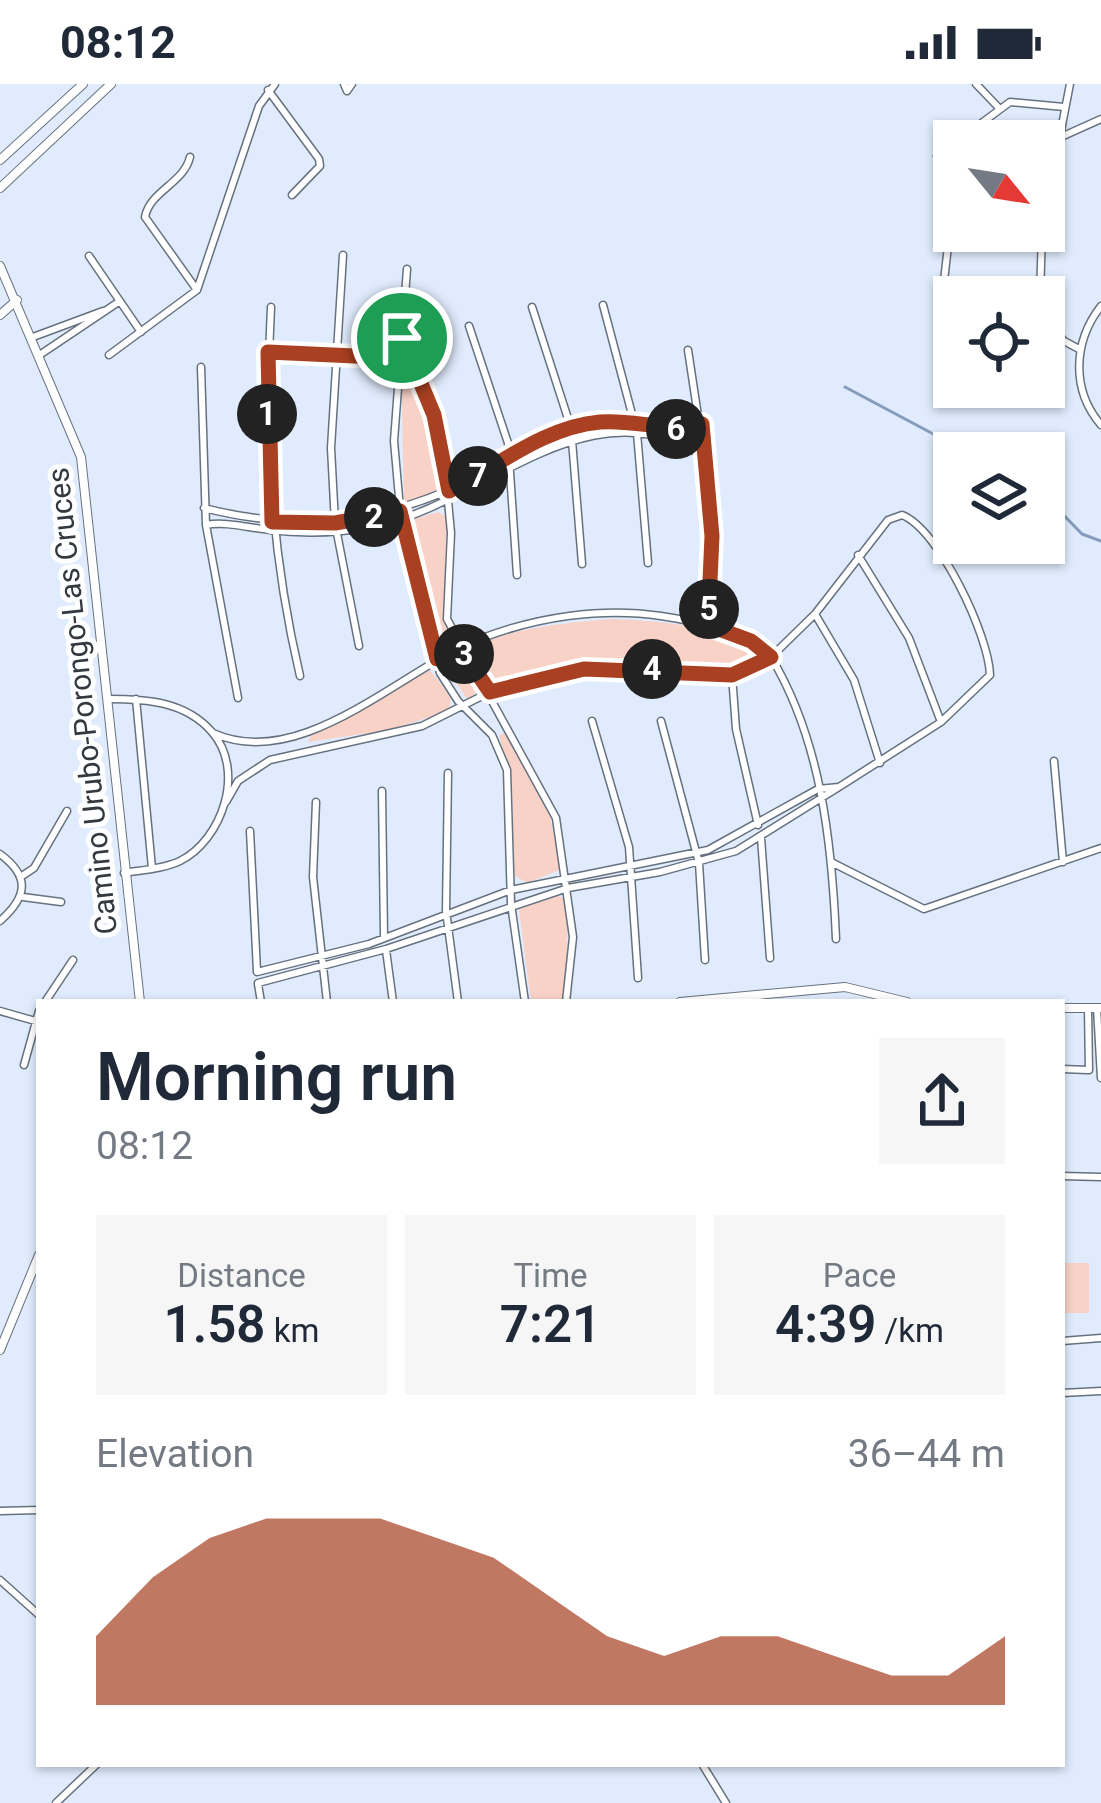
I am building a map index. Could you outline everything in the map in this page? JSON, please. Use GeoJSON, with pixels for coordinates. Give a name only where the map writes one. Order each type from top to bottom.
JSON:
{"type":"FeatureCollection","features":[{"type":"Feature","properties":{"kind":"main road"},"geometry":{"type":"LineString","coordinates":[[0,160],[83,84]]}},
{"type":"Feature","properties":{"kind":"main road"},"geometry":{"type":"LineString","coordinates":[[0,188],[111,84]]}},
{"type":"Feature","properties":{"kind":"main road","name":"Camino Urubo-Porongo-Las Cruces"},"geometry":{"type":"LineString","coordinates":[[0,266],[81,457],[140,999]]}},
{"type":"Feature","properties":{"kind":"main road"},"geometry":{"type":"LineString","coordinates":[[0,315],[17,300]]}},
{"type":"Feature","properties":{"kind":"main road"},"geometry":{"type":"LineString","coordinates":[[713,999],[845,987],[895,999]]}},
{"type":"Feature","properties":{"kind":"main road"},"geometry":{"type":"LineString","coordinates":[[0,1350],[36,1262]]}},
{"type":"Feature","properties":{"kind":"street"},"geometry":{"type":"LineString","coordinates":[[976,84],[998,106]]}},
{"type":"Feature","properties":{"kind":"street"},"geometry":{"type":"LineString","coordinates":[[1063,120],[1070,84]]}},
{"type":"Feature","properties":{"kind":"street"},"geometry":{"type":"LineString","coordinates":[[272,87],[319,159],[320,166],[292,195]]}},
{"type":"Feature","properties":{"kind":"street"},"geometry":{"type":"LineString","coordinates":[[109,355],[196,290],[272,87]]}},
{"type":"Feature","properties":{"kind":"street"},"geometry":{"type":"LineString","coordinates":[[981,120],[1010,102],[1064,107]]}},
{"type":"Feature","properties":{"kind":"street"},"geometry":{"type":"LineString","coordinates":[[1065,135],[1101,119]]}},
{"type":"Feature","properties":{"kind":"street"},"geometry":{"type":"LineString","coordinates":[[190,157],[187,169],[147,207],[145,217],[196,290]]}},
{"type":"Feature","properties":{"kind":"street"},"geometry":{"type":"LineString","coordinates":[[343,255],[334,354],[336,527],[359,646]]}},
{"type":"Feature","properties":{"kind":"street"},"geometry":{"type":"LineString","coordinates":[[89,256],[141,332]]}},
{"type":"Feature","properties":{"kind":"street"},"geometry":{"type":"LineString","coordinates":[[407,269],[394,441],[400,516],[437,659],[464,707],[488,730],[507,770],[511,904],[525,999]]}},
{"type":"Feature","properties":{"kind":"street"},"geometry":{"type":"LineString","coordinates":[[41,355],[120,301]]}},
{"type":"Feature","properties":{"kind":"street"},"geometry":{"type":"LineString","coordinates":[[603,305],[638,433],[647,563]]}},
{"type":"Feature","properties":{"kind":"street"},"geometry":{"type":"LineString","coordinates":[[1101,305],[1079,350],[1082,398],[1101,425]]}},
{"type":"Feature","properties":{"kind":"street"},"geometry":{"type":"LineString","coordinates":[[271,307],[272,527],[299,676]]}},
{"type":"Feature","properties":{"kind":"street"},"geometry":{"type":"LineString","coordinates":[[532,307],[571,428],[582,564]]}},
{"type":"Feature","properties":{"kind":"street"},"geometry":{"type":"LineString","coordinates":[[33,337],[103,311]]}},
{"type":"Feature","properties":{"kind":"street"},"geometry":{"type":"LineString","coordinates":[[470,326],[498,402],[509,457],[517,575]]}},
{"type":"Feature","properties":{"kind":"street"},"geometry":{"type":"LineString","coordinates":[[55,327],[62,340]]}},
{"type":"Feature","properties":{"kind":"street"},"geometry":{"type":"LineString","coordinates":[[402,338],[434,415],[449,491],[447,620],[547,794],[567,876],[573,938],[566,999]]}},
{"type":"Feature","properties":{"kind":"street"},"geometry":{"type":"LineString","coordinates":[[1065,342],[1079,350]]}},
{"type":"Feature","properties":{"kind":"street"},"geometry":{"type":"LineString","coordinates":[[688,350],[707,459],[712,536],[708,625]]}},
{"type":"Feature","properties":{"kind":"street"},"geometry":{"type":"LineString","coordinates":[[268,352],[398,358]]}},
{"type":"Feature","properties":{"kind":"street"},"geometry":{"type":"LineString","coordinates":[[201,367],[204,508],[238,698]]}},
{"type":"Feature","properties":{"kind":"street"},"geometry":{"type":"LineString","coordinates":[[400,516],[571,428],[635,423],[674,429],[702,424]]}},
{"type":"Feature","properties":{"kind":"street"},"geometry":{"type":"LineString","coordinates":[[206,525],[336,527],[400,516],[449,502],[572,438],[638,433],[673,439],[707,459]]}},
{"type":"Feature","properties":{"kind":"street"},"geometry":{"type":"LineString","coordinates":[[204,508],[272,527]]}},
{"type":"Feature","properties":{"kind":"street"},"geometry":{"type":"LineString","coordinates":[[124,872],[176,864],[200,848],[247,773],[304,748],[401,732],[490,692],[584,669],[732,675],[771,657],[815,614],[891,517],[908,516],[965,597],[990,675],[941,722],[761,838],[633,876],[511,904],[386,949],[258,983]]}},
{"type":"Feature","properties":{"kind":"street"},"geometry":{"type":"LineString","coordinates":[[858,556],[909,638],[941,722]]}},
{"type":"Feature","properties":{"kind":"street"},"geometry":{"type":"LineString","coordinates":[[815,614],[854,680],[880,763]]}},
{"type":"Feature","properties":{"kind":"street"},"geometry":{"type":"LineString","coordinates":[[108,699],[136,698],[171,705],[213,733],[254,743],[344,716],[437,659],[522,625],[575,615],[653,615],[708,625],[751,641],[771,657],[800,713],[833,863],[836,939]]}},
{"type":"Feature","properties":{"kind":"street"},"geometry":{"type":"LineString","coordinates":[[732,675],[736,729],[761,838],[770,958]]}},
{"type":"Feature","properties":{"kind":"street"},"geometry":{"type":"LineString","coordinates":[[136,698],[152,868]]}},
{"type":"Feature","properties":{"kind":"street"},"geometry":{"type":"LineString","coordinates":[[488,730],[499,731],[506,720]]}},
{"type":"Feature","properties":{"kind":"street"},"geometry":{"type":"LineString","coordinates":[[661,721],[698,858],[705,960]]}},
{"type":"Feature","properties":{"kind":"street"},"geometry":{"type":"LineString","coordinates":[[592,722],[623,820],[633,876],[638,978]]}},
{"type":"Feature","properties":{"kind":"street"},"geometry":{"type":"LineString","coordinates":[[304,748],[307,730]]}},
{"type":"Feature","properties":{"kind":"street"},"geometry":{"type":"LineString","coordinates":[[213,733],[227,771],[226,802]]}},
{"type":"Feature","properties":{"kind":"street"},"geometry":{"type":"LineString","coordinates":[[292,735],[304,748]]}},
{"type":"Feature","properties":{"kind":"street"},"geometry":{"type":"LineString","coordinates":[[1054,761],[1063,862]]}},
{"type":"Feature","properties":{"kind":"street"},"geometry":{"type":"LineString","coordinates":[[448,773],[446,911],[458,999]]}},
{"type":"Feature","properties":{"kind":"street"},"geometry":{"type":"LineString","coordinates":[[257,972],[384,938],[511,890],[567,876],[698,858],[818,788],[839,788]]}},
{"type":"Feature","properties":{"kind":"street"},"geometry":{"type":"LineString","coordinates":[[382,790],[384,938],[393,999]]}},
{"type":"Feature","properties":{"kind":"street"},"geometry":{"type":"LineString","coordinates":[[316,802],[314,877],[326,999]]}},
{"type":"Feature","properties":{"kind":"street"},"geometry":{"type":"LineString","coordinates":[[22,876],[34,868],[67,812]]}},
{"type":"Feature","properties":{"kind":"street"},"geometry":{"type":"LineString","coordinates":[[250,831],[261,999]]}},
{"type":"Feature","properties":{"kind":"street"},"geometry":{"type":"LineString","coordinates":[[833,863],[924,908],[1101,848]]}},
{"type":"Feature","properties":{"kind":"street"},"geometry":{"type":"LineString","coordinates":[[0,854],[22,876],[23,898],[0,921]]}},
{"type":"Feature","properties":{"kind":"street"},"geometry":{"type":"LineString","coordinates":[[23,898],[61,902]]}},
{"type":"Feature","properties":{"kind":"street"},"geometry":{"type":"LineString","coordinates":[[47,999],[73,960]]}},
{"type":"Feature","properties":{"kind":"street"},"geometry":{"type":"LineString","coordinates":[[1065,1069],[1096,1073],[1095,1008]]}},
{"type":"Feature","properties":{"kind":"street"},"geometry":{"type":"LineString","coordinates":[[0,1011],[36,1021],[24,1065]]}},
{"type":"Feature","properties":{"kind":"street"},"geometry":{"type":"LineString","coordinates":[[1065,1176],[1101,1177]]}},
{"type":"Feature","properties":{"kind":"street"},"geometry":{"type":"LineString","coordinates":[[1065,1341],[1100,1339]]}},
{"type":"Feature","properties":{"kind":"street"},"geometry":{"type":"LineString","coordinates":[[1065,1393],[1101,1391]]}},
{"type":"Feature","properties":{"kind":"street"},"geometry":{"type":"LineString","coordinates":[[0,1511],[36,1510]]}},
{"type":"Feature","properties":{"kind":"street"},"geometry":{"type":"LineString","coordinates":[[0,1580],[36,1612]]}},
{"type":"Feature","properties":{"kind":"street"},"geometry":{"type":"LineString","coordinates":[[56,1803],[94,1767]]}},
{"type":"Feature","properties":{"kind":"street"},"geometry":{"type":"LineString","coordinates":[[704,1767],[726,1803]]}},
{"type":"Feature","properties":{"kind":"shaded area"},"geometry":{"type":"Polygon","coordinates":[[[410,362],[431,420],[444,489],[410,503],[404,500],[401,368],[410,362]]]}},
{"type":"Feature","properties":{"kind":"shaded area"},"geometry":{"type":"Polygon","coordinates":[[[438,512],[447,517],[443,617],[452,646],[446,651],[439,646],[408,530],[410,520],[438,512]]]}},
{"type":"Feature","properties":{"kind":"shaded area"},"geometry":{"type":"Polygon","coordinates":[[[612,619],[714,632],[748,648],[755,659],[724,671],[642,663],[599,666],[494,687],[471,653],[516,632],[612,619]]]}},
{"type":"Feature","properties":{"kind":"shaded area"},"geometry":{"type":"Polygon","coordinates":[[[457,654],[482,688],[468,700],[444,666],[457,654]]]}},
{"type":"Feature","properties":{"kind":"shaded area"},"geometry":{"type":"Polygon","coordinates":[[[430,670],[451,697],[449,711],[389,730],[308,742],[311,735],[430,670]]]}},
{"type":"Feature","properties":{"kind":"shaded area"},"geometry":{"type":"Polygon","coordinates":[[[507,730],[548,808],[562,869],[527,883],[514,875],[512,781],[499,736],[507,730]]]}},
{"type":"Feature","properties":{"kind":"shaded area"},"geometry":{"type":"Polygon","coordinates":[[[556,895],[566,899],[564,999],[531,999],[519,909],[556,895]]]}},
{"type":"Feature","properties":{"kind":"shaded area"},"geometry":{"type":"Polygon","coordinates":[[[1065,1263],[1089,1263],[1089,1313],[1065,1313],[1065,1263]]]}},
{"type":"Feature","properties":{"kind":"waterway"},"geometry":{"type":"LineString","coordinates":[[845,387],[933,434]]}},
{"type":"Feature","properties":{"kind":"waterway"},"geometry":{"type":"LineString","coordinates":[[1065,517],[1082,534],[1101,541]]}},
{"type":"Feature","properties":{"kind":"route"},"geometry":{"type":"LineString","coordinates":[[402,338],[434,415],[449,491],[539,440],[571,428],[601,422],[674,429],[702,424],[711,502],[708,625],[751,641],[771,657],[732,675],[584,669],[490,692],[460,648],[437,659],[400,511],[335,523],[272,522],[266,440],[268,352],[398,358],[402,338]]}}]}
